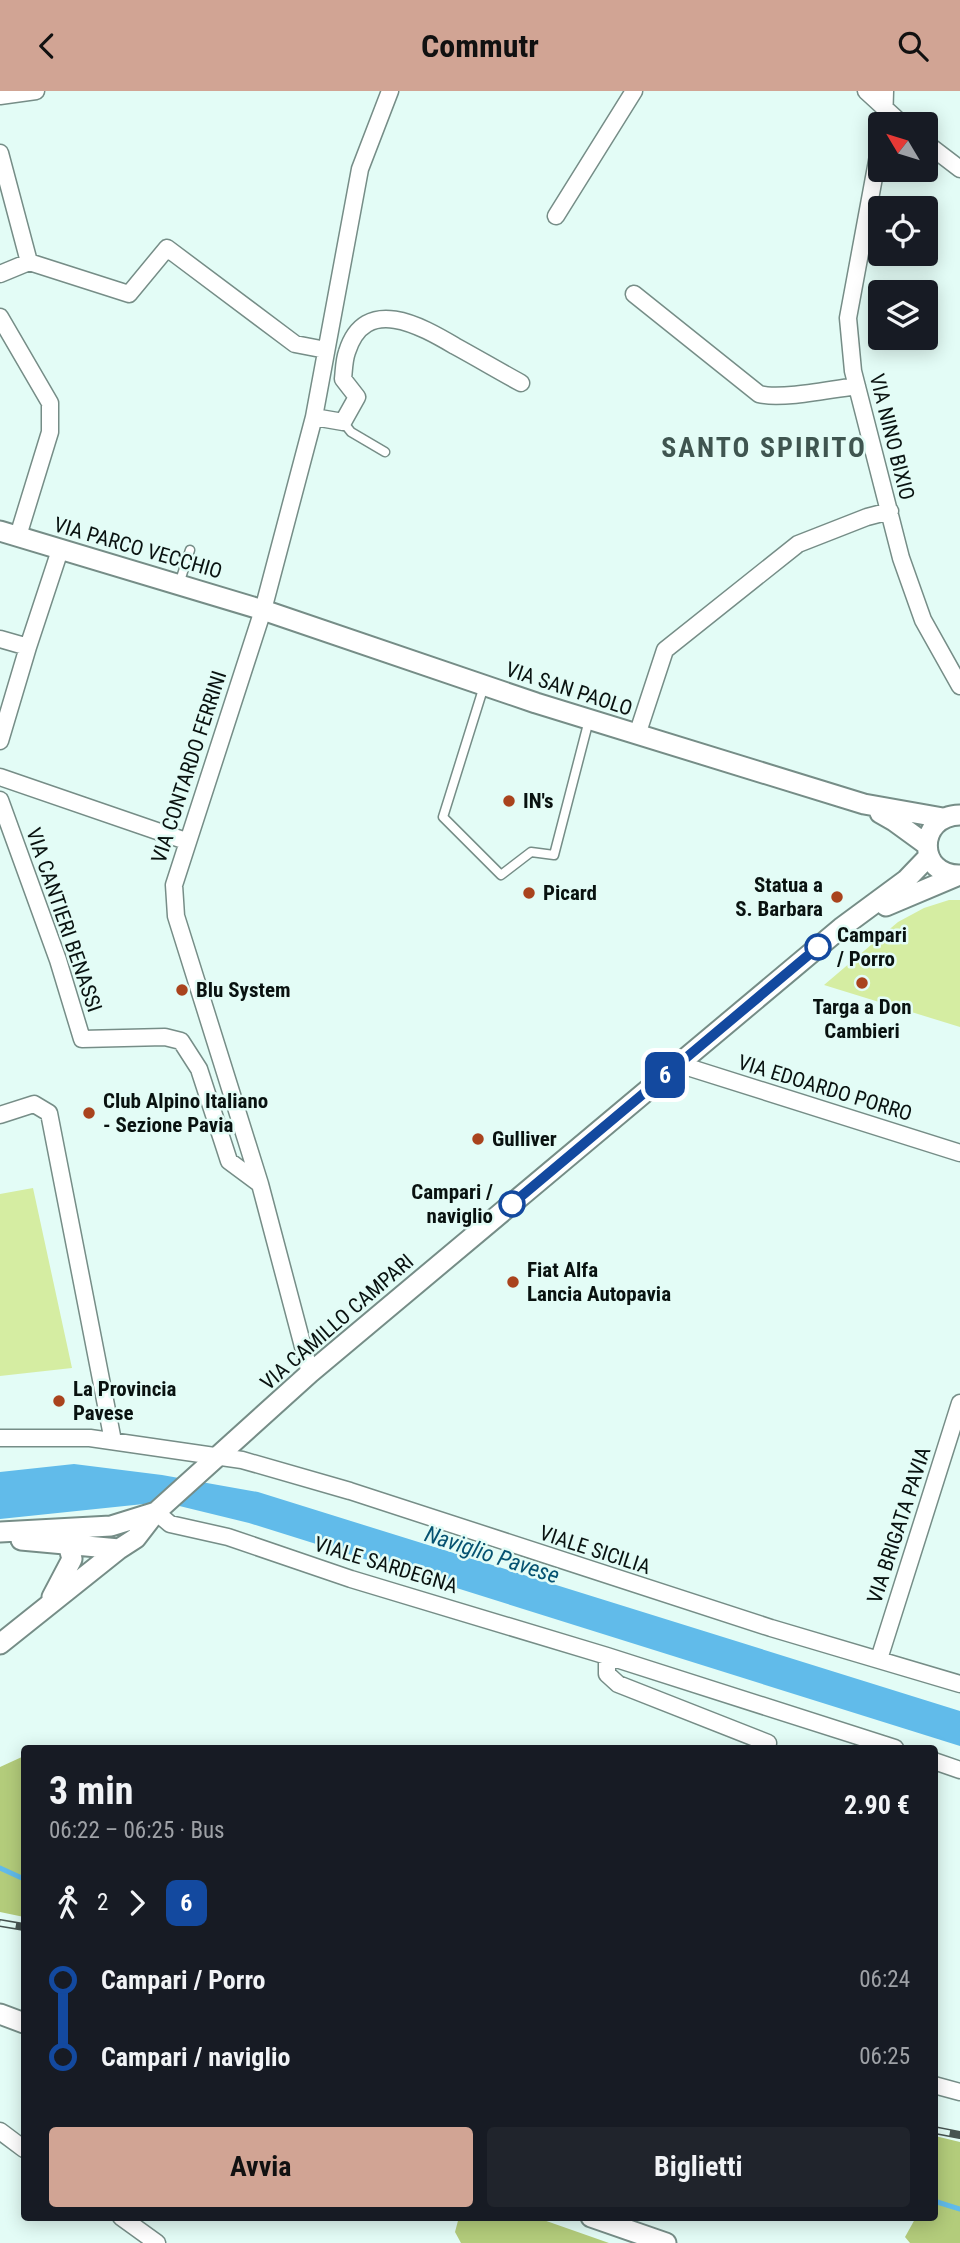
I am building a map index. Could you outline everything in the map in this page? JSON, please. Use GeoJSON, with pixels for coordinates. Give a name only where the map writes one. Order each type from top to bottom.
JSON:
{"type":"FeatureCollection","features":[{"type":"Feature","properties":{"kind":"street"},"geometry":{"type":"LineString","coordinates":[[0,96],[36,91]]}},
{"type":"Feature","properties":{"kind":"street","name":"VIA CONTARDO FERRINI"},"geometry":{"type":"LineString","coordinates":[[310,1373],[260,1184],[176,915],[174,885],[263,610],[314,417],[360,169],[390,91]]}},
{"type":"Feature","properties":{"kind":"street"},"geometry":{"type":"LineString","coordinates":[[556,216],[634,91]]}},
{"type":"Feature","properties":{"kind":"street"},"geometry":{"type":"LineString","coordinates":[[866,91],[881,112]]}},
{"type":"Feature","properties":{"kind":"street"},"geometry":{"type":"LineString","coordinates":[[885,91],[885,112]]}},
{"type":"Feature","properties":{"kind":"street"},"geometry":{"type":"LineString","coordinates":[[938,152],[960,169]]}},
{"type":"Feature","properties":{"kind":"street"},"geometry":{"type":"LineString","coordinates":[[0,153],[29,262]]}},
{"type":"Feature","properties":{"kind":"street","name":"VIA NINO BIXIO"},"geometry":{"type":"LineString","coordinates":[[873,182],[848,318],[853,371],[901,558],[923,620],[960,686]]}},
{"type":"Feature","properties":{"kind":"street"},"geometry":{"type":"LineString","coordinates":[[0,274],[29,262],[130,294],[167,248],[295,344],[326,351]]}},
{"type":"Feature","properties":{"kind":"street"},"geometry":{"type":"LineString","coordinates":[[634,294],[759,394],[765,396],[858,386]]}},
{"type":"Feature","properties":{"kind":"street"},"geometry":{"type":"LineString","coordinates":[[0,317],[50,403],[50,432],[9,534]]}},
{"type":"Feature","properties":{"kind":"street"},"geometry":{"type":"LineString","coordinates":[[314,417],[343,422],[357,397],[343,379],[347,351],[359,332],[369,323],[385,318],[419,325],[521,383]]}},
{"type":"Feature","properties":{"kind":"street"},"geometry":{"type":"LineString","coordinates":[[637,735],[665,650],[798,544],[867,517],[890,511]]}},
{"type":"Feature","properties":{"kind":"street","name":"VIA PARCO VECCHIO"},"geometry":{"type":"LineString","coordinates":[[9,534],[263,610]]}},
{"type":"Feature","properties":{"kind":"street"},"geometry":{"type":"LineString","coordinates":[[0,741],[60,549]]}},
{"type":"Feature","properties":{"kind":"street","name":"VIA SAN PAOLO"},"geometry":{"type":"LineString","coordinates":[[263,610],[589,720],[864,804],[954,814]]}},
{"type":"Feature","properties":{"kind":"street"},"geometry":{"type":"LineString","coordinates":[[0,639],[28,647]]}},
{"type":"Feature","properties":{"kind":"street"},"geometry":{"type":"LineString","coordinates":[[0,777],[187,841]]}},
{"type":"Feature","properties":{"kind":"street","name":"VIA CANTIERI BENASSI"},"geometry":{"type":"LineString","coordinates":[[0,800],[58,960],[82,1039],[165,1037],[181,1041],[199,1069],[229,1161],[260,1184]]}},
{"type":"Feature","properties":{"kind":"street","name":"VIA SAN PAOLO"},"geometry":{"type":"LineString","coordinates":[[864,804],[894,821],[928,851],[935,867],[958,876]]}},
{"type":"Feature","properties":{"kind":"street","name":"VIA CAMILLO CAMPARI"},"geometry":{"type":"LineString","coordinates":[[156,1512],[310,1373],[841,928],[906,880],[928,851],[929,833],[954,814]]}},
{"type":"Feature","properties":{"kind":"street","name":"VIA CAMILLO CAMPARI"},"geometry":{"type":"LineString","coordinates":[[841,928],[918,891],[958,876]]}},
{"type":"Feature","properties":{"kind":"street","name":"VIA EDOARDO PORRO"},"geometry":{"type":"LineString","coordinates":[[678,1064],[960,1153]]}},
{"type":"Feature","properties":{"kind":"street"},"geometry":{"type":"LineString","coordinates":[[0,1115],[34,1104],[49,1113],[113,1441]]}},
{"type":"Feature","properties":{"kind":"street","name":"VIA BRIGATA PAVIA"},"geometry":{"type":"LineString","coordinates":[[879,1659],[959,1410]]}},
{"type":"Feature","properties":{"kind":"street","name":"VIALE SICILIA"},"geometry":{"type":"LineString","coordinates":[[0,1438],[90,1438],[242,1460],[350,1491],[771,1628],[960,1685]]}},
{"type":"Feature","properties":{"kind":"street"},"geometry":{"type":"LineString","coordinates":[[0,1534],[111,1526],[156,1512]]}},
{"type":"Feature","properties":{"kind":"street"},"geometry":{"type":"LineString","coordinates":[[0,1644],[136,1538],[156,1512]]}},
{"type":"Feature","properties":{"kind":"street","name":"VIALE SARDEGNA"},"geometry":{"type":"LineString","coordinates":[[156,1512],[170,1524],[228,1537],[351,1579],[607,1656],[886,1745]]}},
{"type":"Feature","properties":{"kind":"street"},"geometry":{"type":"LineString","coordinates":[[0,1534],[23,1540],[119,1549]]}},
{"type":"Feature","properties":{"kind":"street"},"geometry":{"type":"LineString","coordinates":[[47,1605],[72,1559],[68,1544]]}},
{"type":"Feature","properties":{"kind":"street"},"geometry":{"type":"LineString","coordinates":[[607,1656],[607,1674],[618,1684],[767,1745]]}},
{"type":"Feature","properties":{"kind":"street"},"geometry":{"type":"LineString","coordinates":[[938,1762],[960,1770]]}},
{"type":"Feature","properties":{"kind":"street"},"geometry":{"type":"LineString","coordinates":[[0,2014],[21,2022]]}},
{"type":"Feature","properties":{"kind":"street"},"geometry":{"type":"LineString","coordinates":[[938,2086],[960,2092]]}},
{"type":"Feature","properties":{"kind":"street"},"geometry":{"type":"LineString","coordinates":[[0,2131],[21,2147]]}},
{"type":"Feature","properties":{"kind":"street"},"geometry":{"type":"LineString","coordinates":[[127,2221],[157,2243]]}},
{"type":"Feature","properties":{"kind":"street"},"geometry":{"type":"LineString","coordinates":[[603,2221],[666,2243]]}},
{"type":"Feature","properties":{"kind":"lane"},"geometry":{"type":"LineString","coordinates":[[343,422],[351,432],[385,452]]}},
{"type":"Feature","properties":{"kind":"lane"},"geometry":{"type":"LineString","coordinates":[[179,584],[190,550]]}},
{"type":"Feature","properties":{"kind":"lane"},"geometry":{"type":"LineString","coordinates":[[484,686],[443,817],[501,875],[531,852],[554,855],[589,720]]}},
{"type":"Feature","properties":{"kind":"green space"},"geometry":{"type":"Polygon","coordinates":[[[949,900],[960,900],[960,1027],[824,985],[898,922],[924,908],[949,900]]]}},
{"type":"Feature","properties":{"kind":"green space"},"geometry":{"type":"Polygon","coordinates":[[[33,1188],[72,1368],[0,1376],[0,1194],[33,1188]]]}},
{"type":"Feature","properties":{"kind":"green space"},"geometry":{"type":"Polygon","coordinates":[[[21,1757],[21,1916],[0,1912],[0,1767],[21,1757]]]}},
{"type":"Feature","properties":{"kind":"green space"},"geometry":{"type":"Polygon","coordinates":[[[938,2137],[960,2142],[960,2243],[910,2243],[905,2237],[914,2221],[938,2221],[938,2137]]]}},
{"type":"Feature","properties":{"kind":"green space"},"geometry":{"type":"Polygon","coordinates":[[[458,2221],[546,2221],[609,2243],[461,2243],[455,2232],[458,2221]]]}},
{"type":"Feature","properties":{"kind":"water"},"geometry":{"type":"Polygon","coordinates":[[[74,1464],[162,1475],[258,1492],[960,1711],[960,1746],[249,1523],[163,1502],[0,1519],[0,1472],[74,1464]]]}},
{"type":"Feature","properties":{"kind":"waterway"},"geometry":{"type":"LineString","coordinates":[[0,1868],[21,1878]]}},
{"type":"Feature","properties":{"kind":"waterway"},"geometry":{"type":"LineString","coordinates":[[938,2202],[960,2209]]}},
{"type":"Feature","properties":{"kind":"railway"},"geometry":{"type":"LineString","coordinates":[[0,1923],[21,1926]]}},
{"type":"Feature","properties":{"kind":"railway"},"geometry":{"type":"LineString","coordinates":[[938,2131],[960,2135]]}},
{"type":"Feature","properties":{"kind":"bus line","name":"6"},"geometry":{"type":"LineString","coordinates":[[512,1204],[818,947]]}},
{"type":"Feature","properties":{"kind":"place","name":"IN's"},"geometry":{"type":"Point","coordinates":[509,801]}},
{"type":"Feature","properties":{"kind":"place","name":"Picard"},"geometry":{"type":"Point","coordinates":[529,893]}},
{"type":"Feature","properties":{"kind":"place","name":"Statua a S. Barbara"},"geometry":{"type":"Point","coordinates":[837,897]}},
{"type":"Feature","properties":{"kind":"place","name":"Campari / Porro"},"geometry":{"type":"Point","coordinates":[818,947]}},
{"type":"Feature","properties":{"kind":"place","name":"Targa a Don Cambieri"},"geometry":{"type":"Point","coordinates":[862,983]}},
{"type":"Feature","properties":{"kind":"place","name":"Blu System"},"geometry":{"type":"Point","coordinates":[182,990]}},
{"type":"Feature","properties":{"kind":"place","name":"Club Alpino Italiano - Sezione Pavia"},"geometry":{"type":"Point","coordinates":[89,1113]}},
{"type":"Feature","properties":{"kind":"place","name":"Gulliver"},"geometry":{"type":"Point","coordinates":[478,1139]}},
{"type":"Feature","properties":{"kind":"place","name":"Campari / naviglio"},"geometry":{"type":"Point","coordinates":[512,1204]}},
{"type":"Feature","properties":{"kind":"place","name":"Fiat Alfa Lancia Autopavia"},"geometry":{"type":"Point","coordinates":[513,1282]}},
{"type":"Feature","properties":{"kind":"place","name":"La Provincia Pavese"},"geometry":{"type":"Point","coordinates":[59,1401]}},
{"type":"Feature","properties":{"kind":"district","name":"SANTO SPIRITO"},"geometry":{"type":"Point","coordinates":[764,447]}},
{"type":"Feature","properties":{"kind":"water label","name":"Naviglio Pavese"},"geometry":{"type":"Point","coordinates":[492,1555]}}]}
